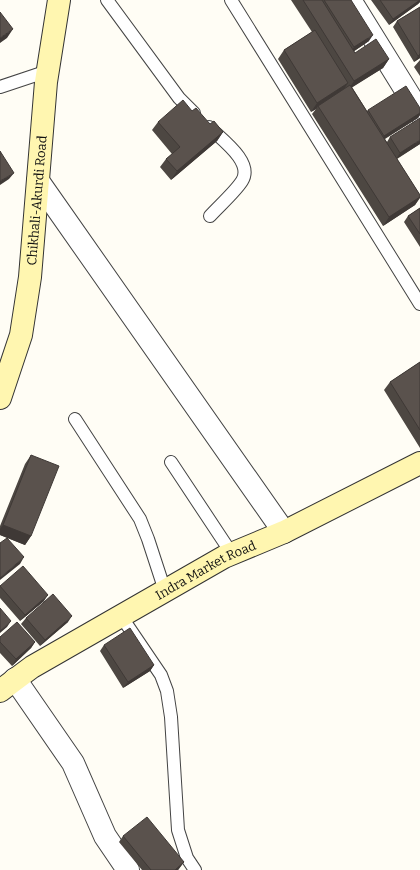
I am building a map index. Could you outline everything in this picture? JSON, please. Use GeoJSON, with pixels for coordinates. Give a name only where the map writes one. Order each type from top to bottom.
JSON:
{"type":"FeatureCollection","features":[{"type":"Feature","properties":{"kind":"street","name":"Chikhali-Akurdi Road"},"geometry":{"type":"LineString","coordinates":[[0,398],[21,335],[30,277],[48,71],[59,0]]}},
{"type":"Feature","properties":{"kind":"street"},"geometry":{"type":"LineString","coordinates":[[350,0],[420,113]]}},
{"type":"Feature","properties":{"kind":"street"},"geometry":{"type":"LineString","coordinates":[[38,181],[284,532]]}},
{"type":"Feature","properties":{"kind":"street","name":"Indra Market Road"},"geometry":{"type":"LineString","coordinates":[[8,685],[32,667],[232,554],[284,532],[420,463]]}},
{"type":"Feature","properties":{"kind":"street"},"geometry":{"type":"LineString","coordinates":[[8,685],[73,763],[105,836],[128,870]]}},
{"type":"Feature","properties":{"kind":"lane"},"geometry":{"type":"LineString","coordinates":[[107,0],[178,98],[236,153],[243,163],[246,171],[242,181],[210,216]]}},
{"type":"Feature","properties":{"kind":"lane"},"geometry":{"type":"LineString","coordinates":[[231,0],[420,304]]}},
{"type":"Feature","properties":{"kind":"lane"},"geometry":{"type":"LineString","coordinates":[[0,87],[48,71]]}},
{"type":"Feature","properties":{"kind":"lane"},"geometry":{"type":"LineString","coordinates":[[75,419],[140,519],[148,538],[165,591]]}},
{"type":"Feature","properties":{"kind":"lane"},"geometry":{"type":"LineString","coordinates":[[171,462],[232,554]]}},
{"type":"Feature","properties":{"kind":"lane"},"geometry":{"type":"LineString","coordinates":[[121,616],[161,675],[167,691],[171,717],[178,830],[187,858],[195,870]]}},
{"type":"Feature","properties":{"kind":"building"},"geometry":{"type":"Polygon","coordinates":[[[303,0],[322,0],[355,53],[376,39],[389,59],[354,81],[303,0]]]}},
{"type":"Feature","properties":{"kind":"building"},"geometry":{"type":"Polygon","coordinates":[[[324,0],[351,0],[373,35],[354,47],[324,0]]]}},
{"type":"Feature","properties":{"kind":"building"},"geometry":{"type":"Polygon","coordinates":[[[380,0],[420,0],[393,19],[380,0]]]}},
{"type":"Feature","properties":{"kind":"building"},"geometry":{"type":"Polygon","coordinates":[[[420,7],[420,54],[418,56],[397,21],[420,7]]]}},
{"type":"Feature","properties":{"kind":"building"},"geometry":{"type":"Polygon","coordinates":[[[0,12],[13,29],[0,38],[0,12]]]}},
{"type":"Feature","properties":{"kind":"building"},"geometry":{"type":"Polygon","coordinates":[[[315,30],[348,83],[317,103],[284,50],[315,30]]]}},
{"type":"Feature","properties":{"kind":"building"},"geometry":{"type":"Polygon","coordinates":[[[350,85],[420,195],[420,197],[389,217],[318,106],[350,85]]]}},
{"type":"Feature","properties":{"kind":"building"},"geometry":{"type":"Polygon","coordinates":[[[406,86],[420,108],[420,113],[384,136],[368,110],[406,86]]]}},
{"type":"Feature","properties":{"kind":"building"},"geometry":{"type":"Polygon","coordinates":[[[183,100],[192,111],[196,108],[210,124],[214,121],[223,132],[177,171],[166,159],[180,147],[158,122],[183,100]]]}},
{"type":"Feature","properties":{"kind":"building"},"geometry":{"type":"Polygon","coordinates":[[[420,118],[420,140],[400,153],[390,137],[420,118]]]}},
{"type":"Feature","properties":{"kind":"building"},"geometry":{"type":"Polygon","coordinates":[[[0,151],[14,173],[0,181],[0,151]]]}},
{"type":"Feature","properties":{"kind":"building"},"geometry":{"type":"Polygon","coordinates":[[[420,208],[420,234],[408,216],[420,208]]]}},
{"type":"Feature","properties":{"kind":"building"},"geometry":{"type":"Polygon","coordinates":[[[420,362],[420,430],[390,382],[420,362]]]}},
{"type":"Feature","properties":{"kind":"building"},"geometry":{"type":"Polygon","coordinates":[[[31,455],[59,466],[31,536],[3,525],[31,455]]]}},
{"type":"Feature","properties":{"kind":"building"},"geometry":{"type":"Polygon","coordinates":[[[7,538],[24,557],[0,578],[0,543],[7,538]]]}},
{"type":"Feature","properties":{"kind":"building"},"geometry":{"type":"Polygon","coordinates":[[[23,566],[48,595],[25,615],[0,586],[23,566]]]}},
{"type":"Feature","properties":{"kind":"building"},"geometry":{"type":"Polygon","coordinates":[[[53,594],[72,616],[45,640],[26,618],[53,594]]]}},
{"type":"Feature","properties":{"kind":"building"},"geometry":{"type":"Polygon","coordinates":[[[0,608],[11,621],[0,631],[0,608]]]}},
{"type":"Feature","properties":{"kind":"building"},"geometry":{"type":"Polygon","coordinates":[[[17,622],[35,642],[16,659],[0,642],[0,637],[17,622]]]}},
{"type":"Feature","properties":{"kind":"building"},"geometry":{"type":"Polygon","coordinates":[[[130,628],[154,665],[128,682],[104,645],[130,628]]]}},
{"type":"Feature","properties":{"kind":"building"},"geometry":{"type":"Polygon","coordinates":[[[147,817],[184,862],[175,870],[151,870],[123,836],[147,817]]]}}]}
